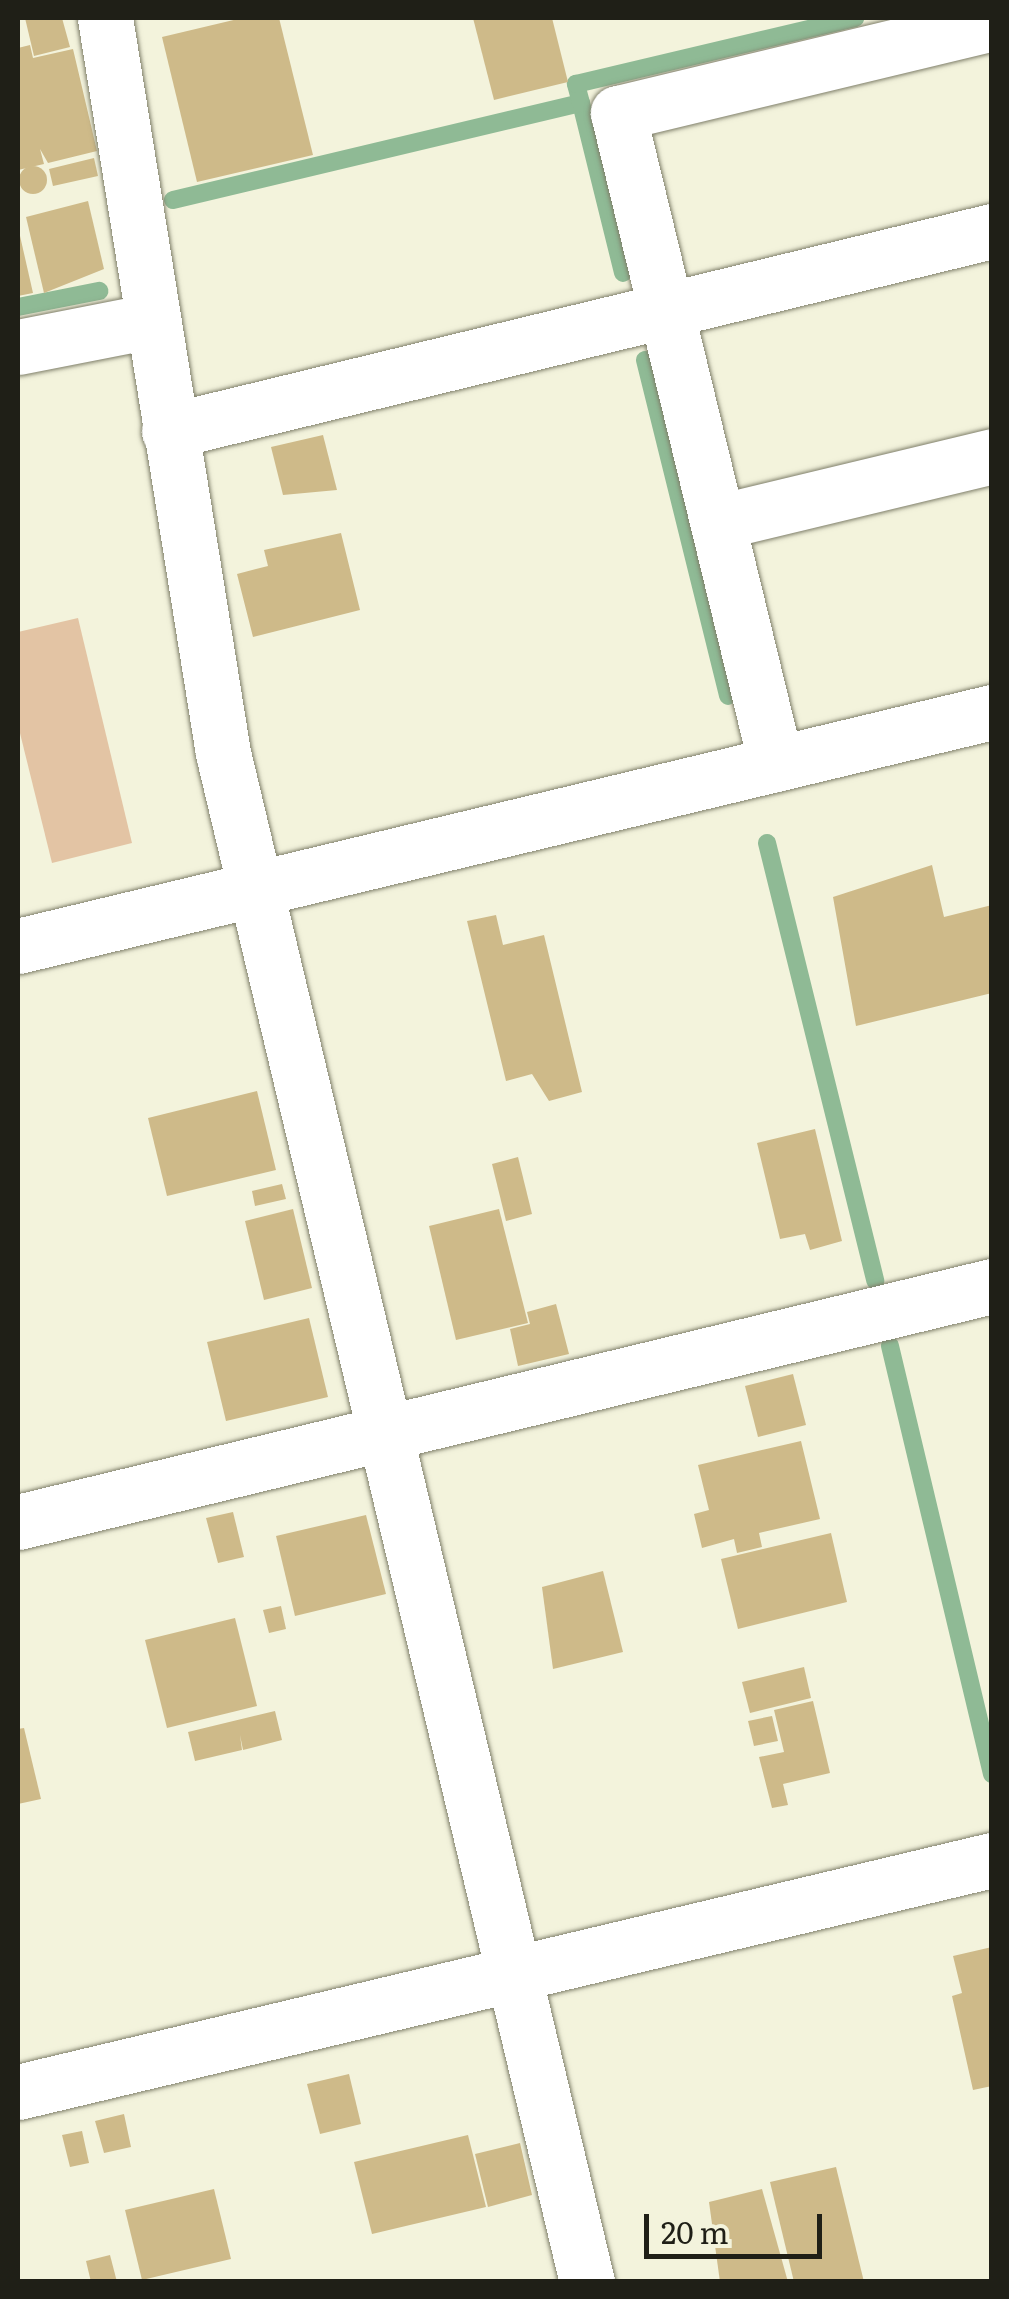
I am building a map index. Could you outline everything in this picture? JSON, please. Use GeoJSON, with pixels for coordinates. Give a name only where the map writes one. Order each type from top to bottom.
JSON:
{"type":"FeatureCollection","features":[{"type":"Feature","properties":{"kind":"street"},"geometry":{"type":"LineString","coordinates":[[105,18],[150,321],[223,754],[587,2282]]}},
{"type":"Feature","properties":{"kind":"street"},"geometry":{"type":"LineString","coordinates":[[776,764],[618,114],[992,22]]}},
{"type":"Feature","properties":{"kind":"street"},"geometry":{"type":"LineString","coordinates":[[168,431],[992,231]]}},
{"type":"Feature","properties":{"kind":"street"},"geometry":{"type":"LineString","coordinates":[[18,347],[150,321]]}},
{"type":"Feature","properties":{"kind":"street"},"geometry":{"type":"LineString","coordinates":[[718,522],[992,456]]}},
{"type":"Feature","properties":{"kind":"street"},"geometry":{"type":"LineString","coordinates":[[18,946],[992,712]]}},
{"type":"Feature","properties":{"kind":"street"},"geometry":{"type":"LineString","coordinates":[[18,1522],[992,1286]]}},
{"type":"Feature","properties":{"kind":"street"},"geometry":{"type":"LineString","coordinates":[[18,2092],[992,1860]]}},
{"type":"Feature","properties":{"kind":"shaded area"},"geometry":{"type":"Polygon","coordinates":[[[78,618],[132,843],[52,863],[18,725],[18,632],[78,618]]]}},
{"type":"Feature","properties":{"kind":"building"},"geometry":{"type":"Polygon","coordinates":[[[25,18],[62,18],[70,47],[34,56],[25,18]]]}},
{"type":"Feature","properties":{"kind":"building"},"geometry":{"type":"Polygon","coordinates":[[[242,18],[279,18],[313,155],[197,182],[162,37],[242,18]]]}},
{"type":"Feature","properties":{"kind":"building"},"geometry":{"type":"Polygon","coordinates":[[[473,18],[552,18],[568,82],[494,100],[473,18]]]}},
{"type":"Feature","properties":{"kind":"building"},"geometry":{"type":"Polygon","coordinates":[[[30,45],[33,58],[73,49],[97,151],[48,163],[40,149],[44,164],[18,170],[18,48],[30,45]]]}},
{"type":"Feature","properties":{"kind":"building"},"geometry":{"type":"Polygon","coordinates":[[[94,158],[98,176],[53,186],[49,169],[94,158]]]}},
{"type":"Feature","properties":{"kind":"building"},"geometry":{"type":"Polygon","coordinates":[[[33,166],[43,170],[47,180],[43,190],[33,194],[23,190],[19,180],[23,170],[33,166]]]}},
{"type":"Feature","properties":{"kind":"building"},"geometry":{"type":"Polygon","coordinates":[[[88,201],[104,269],[44,293],[26,217],[88,201]]]}},
{"type":"Feature","properties":{"kind":"building"},"geometry":{"type":"Polygon","coordinates":[[[18,227],[33,293],[18,296],[18,227]]]}},
{"type":"Feature","properties":{"kind":"building"},"geometry":{"type":"Polygon","coordinates":[[[323,435],[337,490],[283,495],[271,447],[323,435]]]}},
{"type":"Feature","properties":{"kind":"building"},"geometry":{"type":"Polygon","coordinates":[[[341,533],[360,610],[253,637],[237,574],[268,566],[264,550],[341,533]]]}},
{"type":"Feature","properties":{"kind":"building"},"geometry":{"type":"Polygon","coordinates":[[[932,865],[944,917],[992,905],[992,993],[856,1026],[833,897],[932,865]]]}},
{"type":"Feature","properties":{"kind":"building"},"geometry":{"type":"Polygon","coordinates":[[[496,915],[503,945],[544,935],[582,1092],[549,1101],[532,1074],[506,1081],[467,921],[496,915]]]}},
{"type":"Feature","properties":{"kind":"building"},"geometry":{"type":"Polygon","coordinates":[[[257,1091],[276,1170],[167,1196],[148,1118],[257,1091]]]}},
{"type":"Feature","properties":{"kind":"building"},"geometry":{"type":"Polygon","coordinates":[[[815,1129],[842,1241],[810,1250],[805,1234],[780,1239],[757,1143],[815,1129]]]}},
{"type":"Feature","properties":{"kind":"building"},"geometry":{"type":"Polygon","coordinates":[[[518,1157],[532,1214],[506,1221],[492,1164],[518,1157]]]}},
{"type":"Feature","properties":{"kind":"building"},"geometry":{"type":"Polygon","coordinates":[[[282,1184],[286,1199],[255,1206],[252,1191],[282,1184]]]}},
{"type":"Feature","properties":{"kind":"building"},"geometry":{"type":"Polygon","coordinates":[[[293,1209],[312,1288],[264,1300],[245,1221],[293,1209]]]}},
{"type":"Feature","properties":{"kind":"building"},"geometry":{"type":"Polygon","coordinates":[[[499,1209],[528,1323],[456,1340],[429,1226],[499,1209]]]}},
{"type":"Feature","properties":{"kind":"building"},"geometry":{"type":"Polygon","coordinates":[[[556,1304],[569,1354],[518,1366],[510,1329],[530,1324],[527,1312],[556,1304]]]}},
{"type":"Feature","properties":{"kind":"building"},"geometry":{"type":"Polygon","coordinates":[[[309,1318],[328,1397],[226,1421],[207,1342],[309,1318]]]}},
{"type":"Feature","properties":{"kind":"building"},"geometry":{"type":"Polygon","coordinates":[[[793,1374],[806,1425],[758,1437],[745,1386],[793,1374]]]}},
{"type":"Feature","properties":{"kind":"building"},"geometry":{"type":"Polygon","coordinates":[[[801,1441],[820,1519],[759,1533],[762,1547],[737,1553],[734,1539],[702,1548],[694,1514],[709,1510],[698,1465],[801,1441]]]}},
{"type":"Feature","properties":{"kind":"building"},"geometry":{"type":"Polygon","coordinates":[[[233,1512],[244,1557],[218,1563],[206,1518],[233,1512]]]}},
{"type":"Feature","properties":{"kind":"building"},"geometry":{"type":"Polygon","coordinates":[[[366,1515],[386,1594],[295,1616],[276,1536],[366,1515]]]}},
{"type":"Feature","properties":{"kind":"building"},"geometry":{"type":"Polygon","coordinates":[[[831,1533],[847,1602],[738,1629],[721,1559],[831,1533]]]}},
{"type":"Feature","properties":{"kind":"building"},"geometry":{"type":"Polygon","coordinates":[[[603,1571],[623,1652],[553,1669],[542,1587],[603,1571]]]}},
{"type":"Feature","properties":{"kind":"building"},"geometry":{"type":"Polygon","coordinates":[[[281,1606],[286,1629],[269,1633],[263,1610],[281,1606]]]}},
{"type":"Feature","properties":{"kind":"building"},"geometry":{"type":"Polygon","coordinates":[[[235,1618],[257,1706],[167,1728],[145,1640],[235,1618]]]}},
{"type":"Feature","properties":{"kind":"building"},"geometry":{"type":"Polygon","coordinates":[[[804,1667],[811,1698],[750,1713],[742,1682],[804,1667]]]}},
{"type":"Feature","properties":{"kind":"building"},"geometry":{"type":"Polygon","coordinates":[[[813,1701],[830,1773],[783,1784],[788,1805],[772,1808],[759,1757],[784,1752],[774,1710],[813,1701]]]}},
{"type":"Feature","properties":{"kind":"building"},"geometry":{"type":"Polygon","coordinates":[[[275,1711],[282,1740],[243,1750],[240,1735],[242,1750],[195,1761],[188,1732],[275,1711]]]}},
{"type":"Feature","properties":{"kind":"building"},"geometry":{"type":"Polygon","coordinates":[[[772,1716],[778,1741],[754,1746],[748,1721],[772,1716]]]}},
{"type":"Feature","properties":{"kind":"building"},"geometry":{"type":"Polygon","coordinates":[[[24,1728],[41,1799],[18,1804],[18,1729],[24,1728]]]}},
{"type":"Feature","properties":{"kind":"building"},"geometry":{"type":"Polygon","coordinates":[[[992,1947],[992,2086],[973,2090],[952,1996],[962,1993],[953,1956],[992,1947]]]}},
{"type":"Feature","properties":{"kind":"building"},"geometry":{"type":"Polygon","coordinates":[[[349,2074],[361,2124],[320,2134],[307,2084],[349,2074]]]}},
{"type":"Feature","properties":{"kind":"building"},"geometry":{"type":"Polygon","coordinates":[[[124,2114],[131,2147],[104,2153],[95,2121],[124,2114]]]}},
{"type":"Feature","properties":{"kind":"building"},"geometry":{"type":"Polygon","coordinates":[[[82,2131],[89,2163],[70,2167],[62,2135],[82,2131]]]}},
{"type":"Feature","properties":{"kind":"building"},"geometry":{"type":"Polygon","coordinates":[[[468,2135],[486,2207],[372,2234],[354,2162],[468,2135]]]}},
{"type":"Feature","properties":{"kind":"building"},"geometry":{"type":"Polygon","coordinates":[[[520,2143],[532,2195],[488,2207],[475,2154],[520,2143]]]}},
{"type":"Feature","properties":{"kind":"building"},"geometry":{"type":"Polygon","coordinates":[[[836,2167],[864,2282],[794,2282],[770,2182],[836,2167]]]}},
{"type":"Feature","properties":{"kind":"building"},"geometry":{"type":"Polygon","coordinates":[[[214,2189],[231,2259],[142,2280],[125,2210],[214,2189]]]}},
{"type":"Feature","properties":{"kind":"building"},"geometry":{"type":"Polygon","coordinates":[[[762,2189],[788,2282],[720,2282],[709,2202],[762,2189]]]}},
{"type":"Feature","properties":{"kind":"building"},"geometry":{"type":"Polygon","coordinates":[[[110,2255],[117,2282],[91,2282],[86,2261],[110,2255]]]}},
{"type":"Feature","properties":{"kind":"waterway"},"geometry":{"type":"LineString","coordinates":[[173,200],[581,103],[576,84],[855,18]]}},
{"type":"Feature","properties":{"kind":"waterway"},"geometry":{"type":"LineString","coordinates":[[581,103],[623,273]]}},
{"type":"Feature","properties":{"kind":"waterway"},"geometry":{"type":"LineString","coordinates":[[18,307],[99,291]]}},
{"type":"Feature","properties":{"kind":"waterway"},"geometry":{"type":"LineString","coordinates":[[645,360],[728,696]]}},
{"type":"Feature","properties":{"kind":"waterway"},"geometry":{"type":"LineString","coordinates":[[767,843],[875,1281]]}},
{"type":"Feature","properties":{"kind":"waterway"},"geometry":{"type":"LineString","coordinates":[[890,1346],[992,1774]]}}]}
